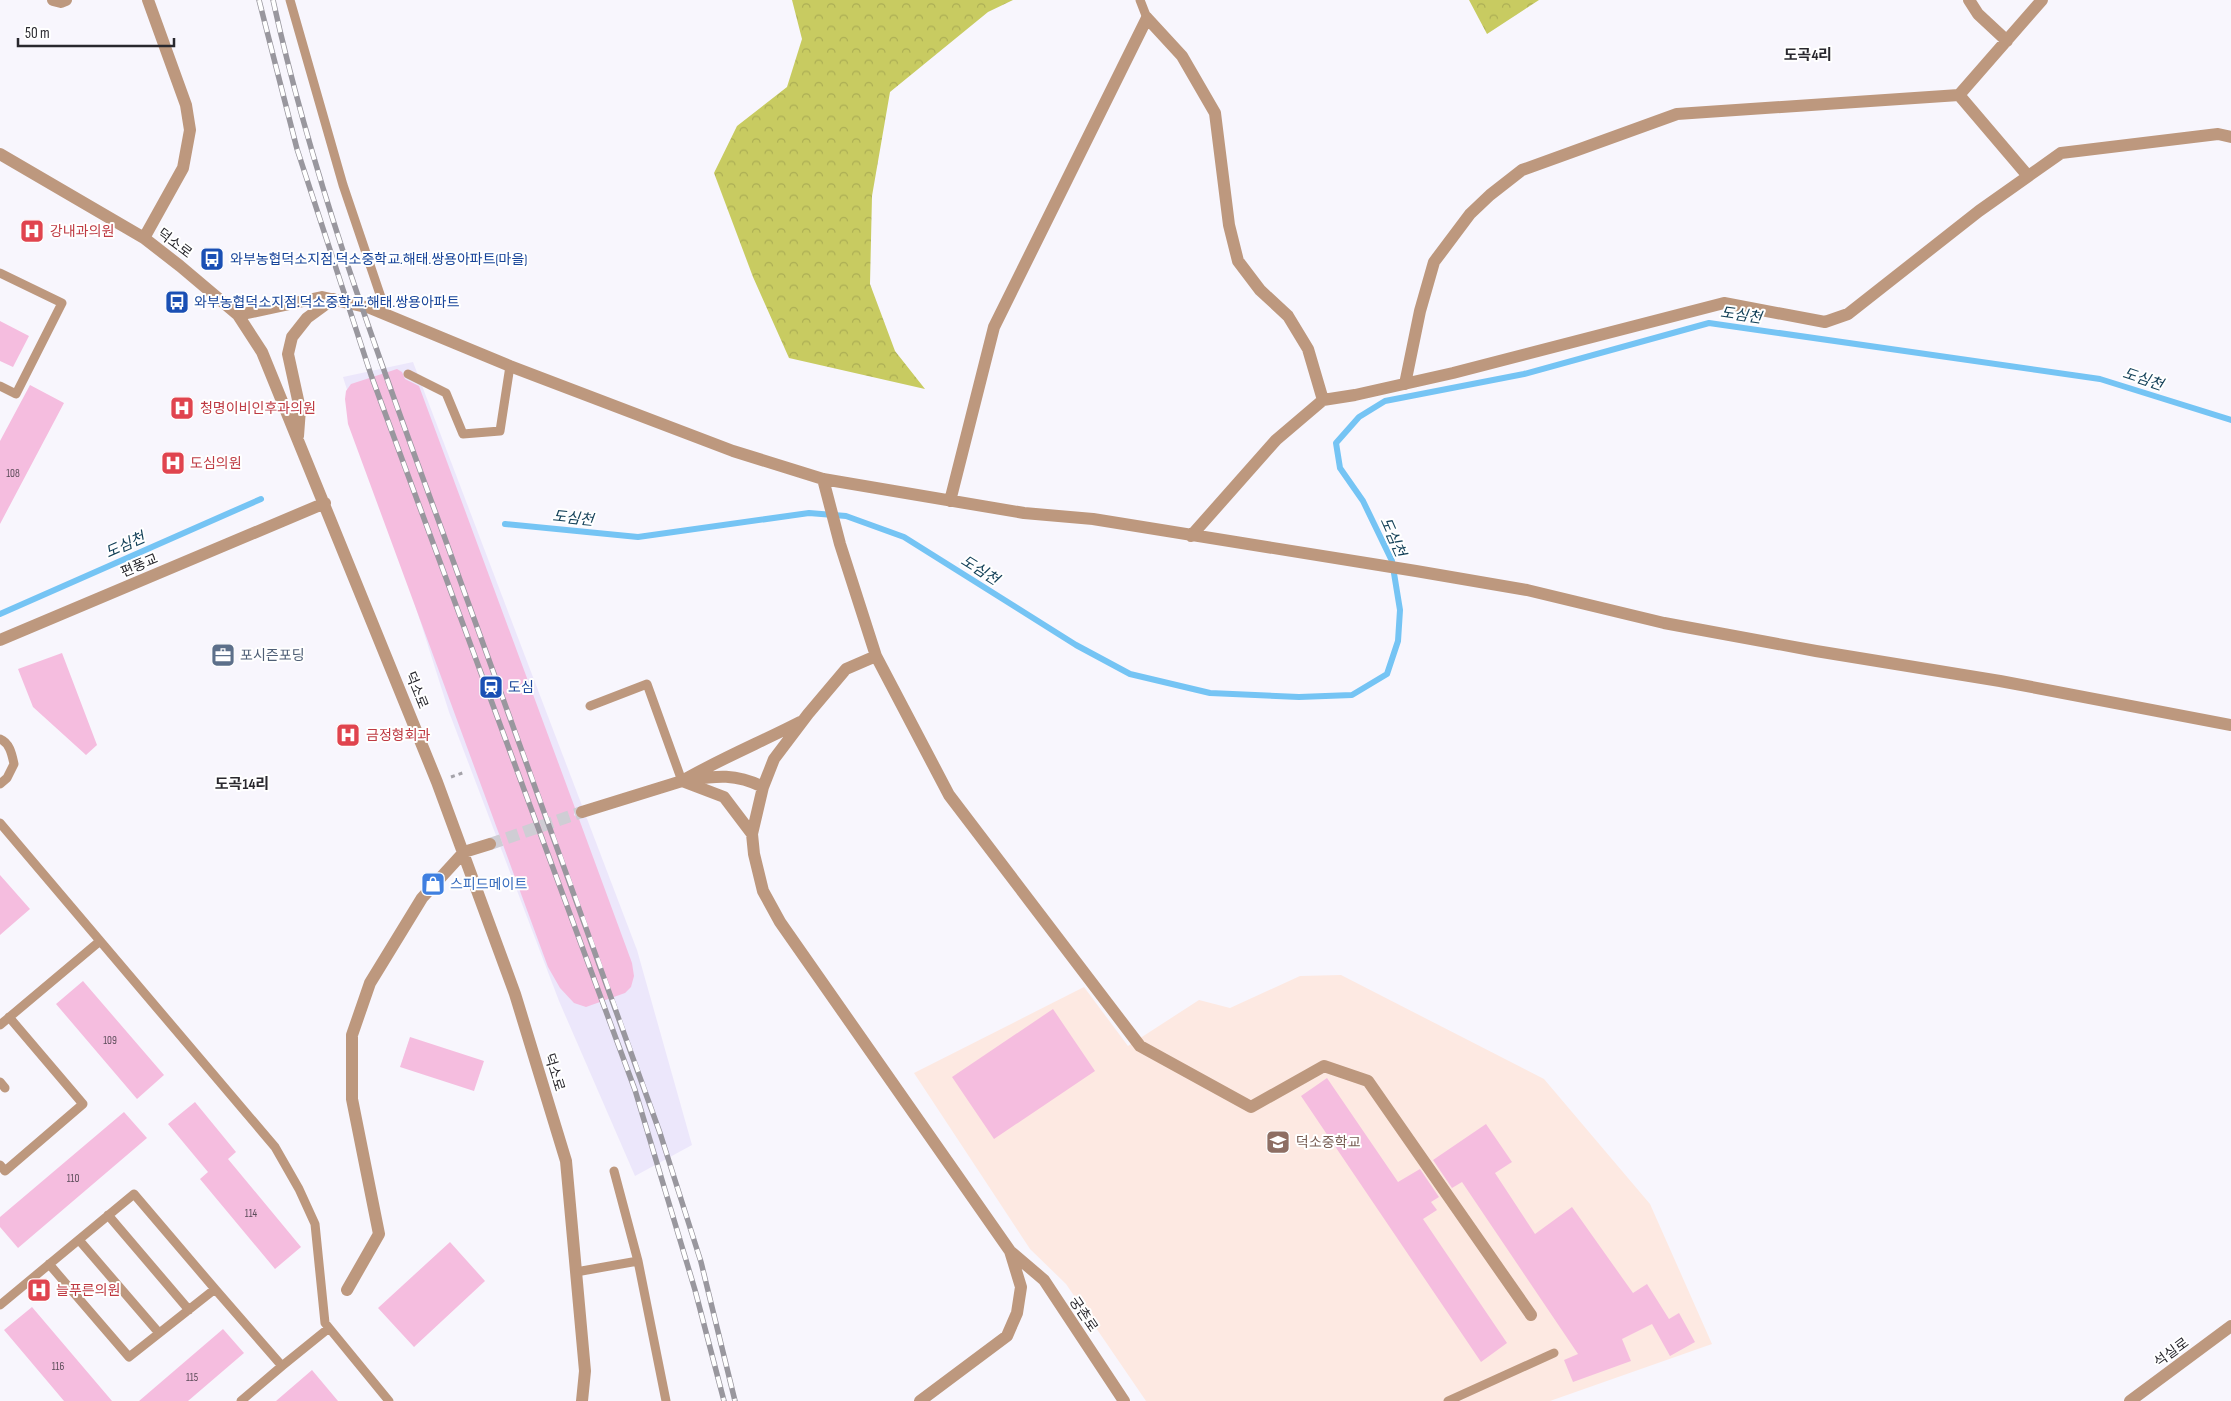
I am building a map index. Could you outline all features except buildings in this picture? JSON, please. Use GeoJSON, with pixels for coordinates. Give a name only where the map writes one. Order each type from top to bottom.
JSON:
{"type":"FeatureCollection","features":[{"type":"Feature","properties":{"kind":"street"},"geometry":{"type":"LineString","coordinates":[[53,0],[62,2],[66,0]]}},
{"type":"Feature","properties":{"kind":"street"},"geometry":{"type":"LineString","coordinates":[[144,238],[183,168],[190,130],[186,104],[148,0]]}},
{"type":"Feature","properties":{"kind":"street"},"geometry":{"type":"LineString","coordinates":[[1969,0],[1978,14],[2007,41]]}},
{"type":"Feature","properties":{"kind":"street"},"geometry":{"type":"LineString","coordinates":[[1405,384],[1420,311],[1434,262],[1470,214],[1490,195],[1522,170],[1677,114],[1959,95],[2042,0]]}},
{"type":"Feature","properties":{"kind":"street"},"geometry":{"type":"LineString","coordinates":[[950,500],[994,327],[1147,18],[1182,56],[1215,113],[1230,225],[1238,261],[1260,290],[1288,316],[1308,349],[1323,400]]}},
{"type":"Feature","properties":{"kind":"street"},"geometry":{"type":"LineString","coordinates":[[1959,95],[2028,176]]}},
{"type":"Feature","properties":{"kind":"street"},"geometry":{"type":"LineString","coordinates":[[1192,536],[1276,440],[1323,400],[1405,384],[1724,303],[1825,322],[1848,314],[1979,211],[2061,153],[2218,134],[2231,137]]}},
{"type":"Feature","properties":{"kind":"street","name":"덕소로"},"geometry":{"type":"LineString","coordinates":[[0,154],[144,238],[238,315],[262,352],[325,503],[464,852],[515,994],[566,1161],[585,1370],[582,1401]]}},
{"type":"Feature","properties":{"kind":"street"},"geometry":{"type":"LineString","coordinates":[[238,315],[322,297],[370,308],[510,366],[733,451],[823,479],[1024,513],[1094,520],[1416,570],[1527,590],[1664,623],[1816,651],[2000,681],[2231,725]]}},
{"type":"Feature","properties":{"kind":"street"},"geometry":{"type":"LineString","coordinates":[[298,438],[300,409],[288,354],[292,337],[307,318],[333,300]]}},
{"type":"Feature","properties":{"kind":"street"},"geometry":{"type":"LineString","coordinates":[[823,479],[840,544],[876,656],[949,794],[1140,1046],[1251,1107],[1324,1066],[1368,1081],[1532,1315]]}},
{"type":"Feature","properties":{"kind":"street","name":"편풍교"},"geometry":{"type":"LineString","coordinates":[[0,640],[325,503]]}},
{"type":"Feature","properties":{"kind":"street"},"geometry":{"type":"LineString","coordinates":[[876,656],[846,669],[774,758],[763,787],[752,834],[754,854],[763,891],[780,922],[1010,1251],[1021,1287],[1017,1313],[1007,1336],[920,1401]]}},
{"type":"Feature","properties":{"kind":"street"},"geometry":{"type":"LineString","coordinates":[[682,781],[710,764],[755,745],[803,720]]}},
{"type":"Feature","properties":{"kind":"street"},"geometry":{"type":"LineString","coordinates":[[582,812],[682,781],[724,775],[750,780],[763,787]]}},
{"type":"Feature","properties":{"kind":"street"},"geometry":{"type":"LineString","coordinates":[[682,781],[724,797],[752,834]]}},
{"type":"Feature","properties":{"kind":"street"},"geometry":{"type":"LineString","coordinates":[[347,1290],[379,1234],[352,1098],[352,1035],[370,983],[422,898],[464,852],[490,844]]}},
{"type":"Feature","properties":{"kind":"street","name":"궁촌로"},"geometry":{"type":"LineString","coordinates":[[1010,1251],[1044,1280],[1124,1401]]}},
{"type":"Feature","properties":{"kind":"street","name":"석실로"},"geometry":{"type":"LineString","coordinates":[[2130,1401],[2231,1326]]}},
{"type":"Feature","properties":{"kind":"lane"},"geometry":{"type":"LineString","coordinates":[[290,0],[343,185],[387,315]]}},
{"type":"Feature","properties":{"kind":"lane"},"geometry":{"type":"LineString","coordinates":[[1140,0],[1147,18]]}},
{"type":"Feature","properties":{"kind":"lane"},"geometry":{"type":"LineString","coordinates":[[0,273],[62,303],[16,394],[0,386]]}},
{"type":"Feature","properties":{"kind":"lane"},"geometry":{"type":"LineString","coordinates":[[408,374],[446,394],[463,434],[500,431],[510,366]]}},
{"type":"Feature","properties":{"kind":"lane"},"geometry":{"type":"LineString","coordinates":[[590,706],[647,684],[682,781]]}},
{"type":"Feature","properties":{"kind":"lane"},"geometry":{"type":"LineString","coordinates":[[0,740],[5,741],[11,752],[14,764],[7,778],[0,784]]}},
{"type":"Feature","properties":{"kind":"lane"},"geometry":{"type":"LineString","coordinates":[[0,823],[275,1147],[299,1189],[315,1224],[326,1323],[389,1401]]}},
{"type":"Feature","properties":{"kind":"lane"},"geometry":{"type":"LineString","coordinates":[[0,1025],[100,942]]}},
{"type":"Feature","properties":{"kind":"lane"},"geometry":{"type":"LineString","coordinates":[[0,1165],[5,1171],[83,1104],[9,1017]]}},
{"type":"Feature","properties":{"kind":"lane"},"geometry":{"type":"LineString","coordinates":[[614,1171],[638,1262],[666,1401]]}},
{"type":"Feature","properties":{"kind":"lane"},"geometry":{"type":"LineString","coordinates":[[0,1305],[134,1194],[282,1366]]}},
{"type":"Feature","properties":{"kind":"lane"},"geometry":{"type":"LineString","coordinates":[[108,1215],[189,1310]]}},
{"type":"Feature","properties":{"kind":"lane"},"geometry":{"type":"LineString","coordinates":[[79,1240],[159,1333]]}},
{"type":"Feature","properties":{"kind":"lane"},"geometry":{"type":"LineString","coordinates":[[576,1272],[638,1262]]}},
{"type":"Feature","properties":{"kind":"lane"},"geometry":{"type":"LineString","coordinates":[[50,1264],[129,1357],[215,1289]]}},
{"type":"Feature","properties":{"kind":"lane"},"geometry":{"type":"LineString","coordinates":[[241,1401],[329,1328]]}},
{"type":"Feature","properties":{"kind":"lane"},"geometry":{"type":"LineString","coordinates":[[1448,1401],[1554,1353]]}},
{"type":"Feature","properties":{"kind":"shaded area"},"geometry":{"type":"Polygon","coordinates":[[[413,362],[637,950],[692,1145],[635,1176],[559,1001],[449,712],[343,377],[413,362]]]}},
{"type":"Feature","properties":{"kind":"shaded area","name":"덕소중학교"},"geometry":{"type":"Polygon","coordinates":[[[1341,975],[1544,1079],[1650,1204],[1712,1344],[1550,1401],[1146,1401],[1066,1284],[1030,1249],[914,1073],[1084,987],[1128,1046],[1199,1000],[1230,1008],[1300,976],[1341,975]]]}},
{"type":"Feature","properties":{"kind":"green space"},"geometry":{"type":"Polygon","coordinates":[[[792,0],[1013,0],[988,12],[890,92],[872,196],[870,284],[895,351],[925,389],[789,358],[753,277],[714,173],[737,126],[787,87],[802,39],[792,0]]]}},
{"type":"Feature","properties":{"kind":"green space"},"geometry":{"type":"Polygon","coordinates":[[[1469,0],[1539,0],[1487,34],[1469,0]]]}},
{"type":"Feature","properties":{"kind":"waterway","name":"도심천"},"geometry":{"type":"LineString","coordinates":[[505,524],[638,537],[809,513],[846,516],[904,537],[1076,645],[1130,674],[1210,693],[1299,697],[1352,695],[1387,674],[1398,641],[1400,610],[1392,561],[1363,501],[1340,468],[1336,443],[1359,417],[1385,401],[1524,374],[1709,323],[2100,379],[2231,420]]}},
{"type":"Feature","properties":{"kind":"waterway","name":"도심천"},"geometry":{"type":"LineString","coordinates":[[0,614],[261,499]]}},
{"type":"Feature","properties":{"kind":"tunnel"},"geometry":{"type":"LineString","coordinates":[[490,844],[582,812]]}},
{"type":"Feature","properties":{"kind":"railway"},"geometry":{"type":"LineString","coordinates":[[259,0],[297,149],[371,375],[635,1090],[695,1290],[724,1401]]}},
{"type":"Feature","properties":{"kind":"railway"},"geometry":{"type":"LineString","coordinates":[[273,0],[307,135],[349,269],[660,1133],[701,1262],[735,1401]]}},
{"type":"Feature","properties":{"kind":"place","name":"강내과의원"},"geometry":{"type":"Point","coordinates":[32,231]}},
{"type":"Feature","properties":{"kind":"place","name":"와부농협덕소지점.덕소중학교.해태.쌍용아파트(마을)"},"geometry":{"type":"Point","coordinates":[212,259]}},
{"type":"Feature","properties":{"kind":"place","name":"와부농협덕소지점.덕소중학교.해태.쌍용아파트"},"geometry":{"type":"Point","coordinates":[177,302]}},
{"type":"Feature","properties":{"kind":"place","name":"청명이비인후과의원"},"geometry":{"type":"Point","coordinates":[182,408]}},
{"type":"Feature","properties":{"kind":"place","name":"도심의원"},"geometry":{"type":"Point","coordinates":[173,463]}},
{"type":"Feature","properties":{"kind":"place","name":"포시즌포딩"},"geometry":{"type":"Point","coordinates":[223,655]}},
{"type":"Feature","properties":{"kind":"place","name":"도심"},"geometry":{"type":"Point","coordinates":[491,687]}},
{"type":"Feature","properties":{"kind":"place","name":"금정형회과"},"geometry":{"type":"Point","coordinates":[348,735]}},
{"type":"Feature","properties":{"kind":"place","name":"스피드메이트"},"geometry":{"type":"Point","coordinates":[433,884]}},
{"type":"Feature","properties":{"kind":"place","name":"덕소중학교"},"geometry":{"type":"Point","coordinates":[1278,1142]}},
{"type":"Feature","properties":{"kind":"place","name":"늘푸른의원"},"geometry":{"type":"Point","coordinates":[39,1290]}},
{"type":"Feature","properties":{"kind":"district","name":"도곡4리"},"geometry":{"type":"Point","coordinates":[1808,55]}},
{"type":"Feature","properties":{"kind":"district","name":"도곡14리"},"geometry":{"type":"Point","coordinates":[242,784]}}]}
